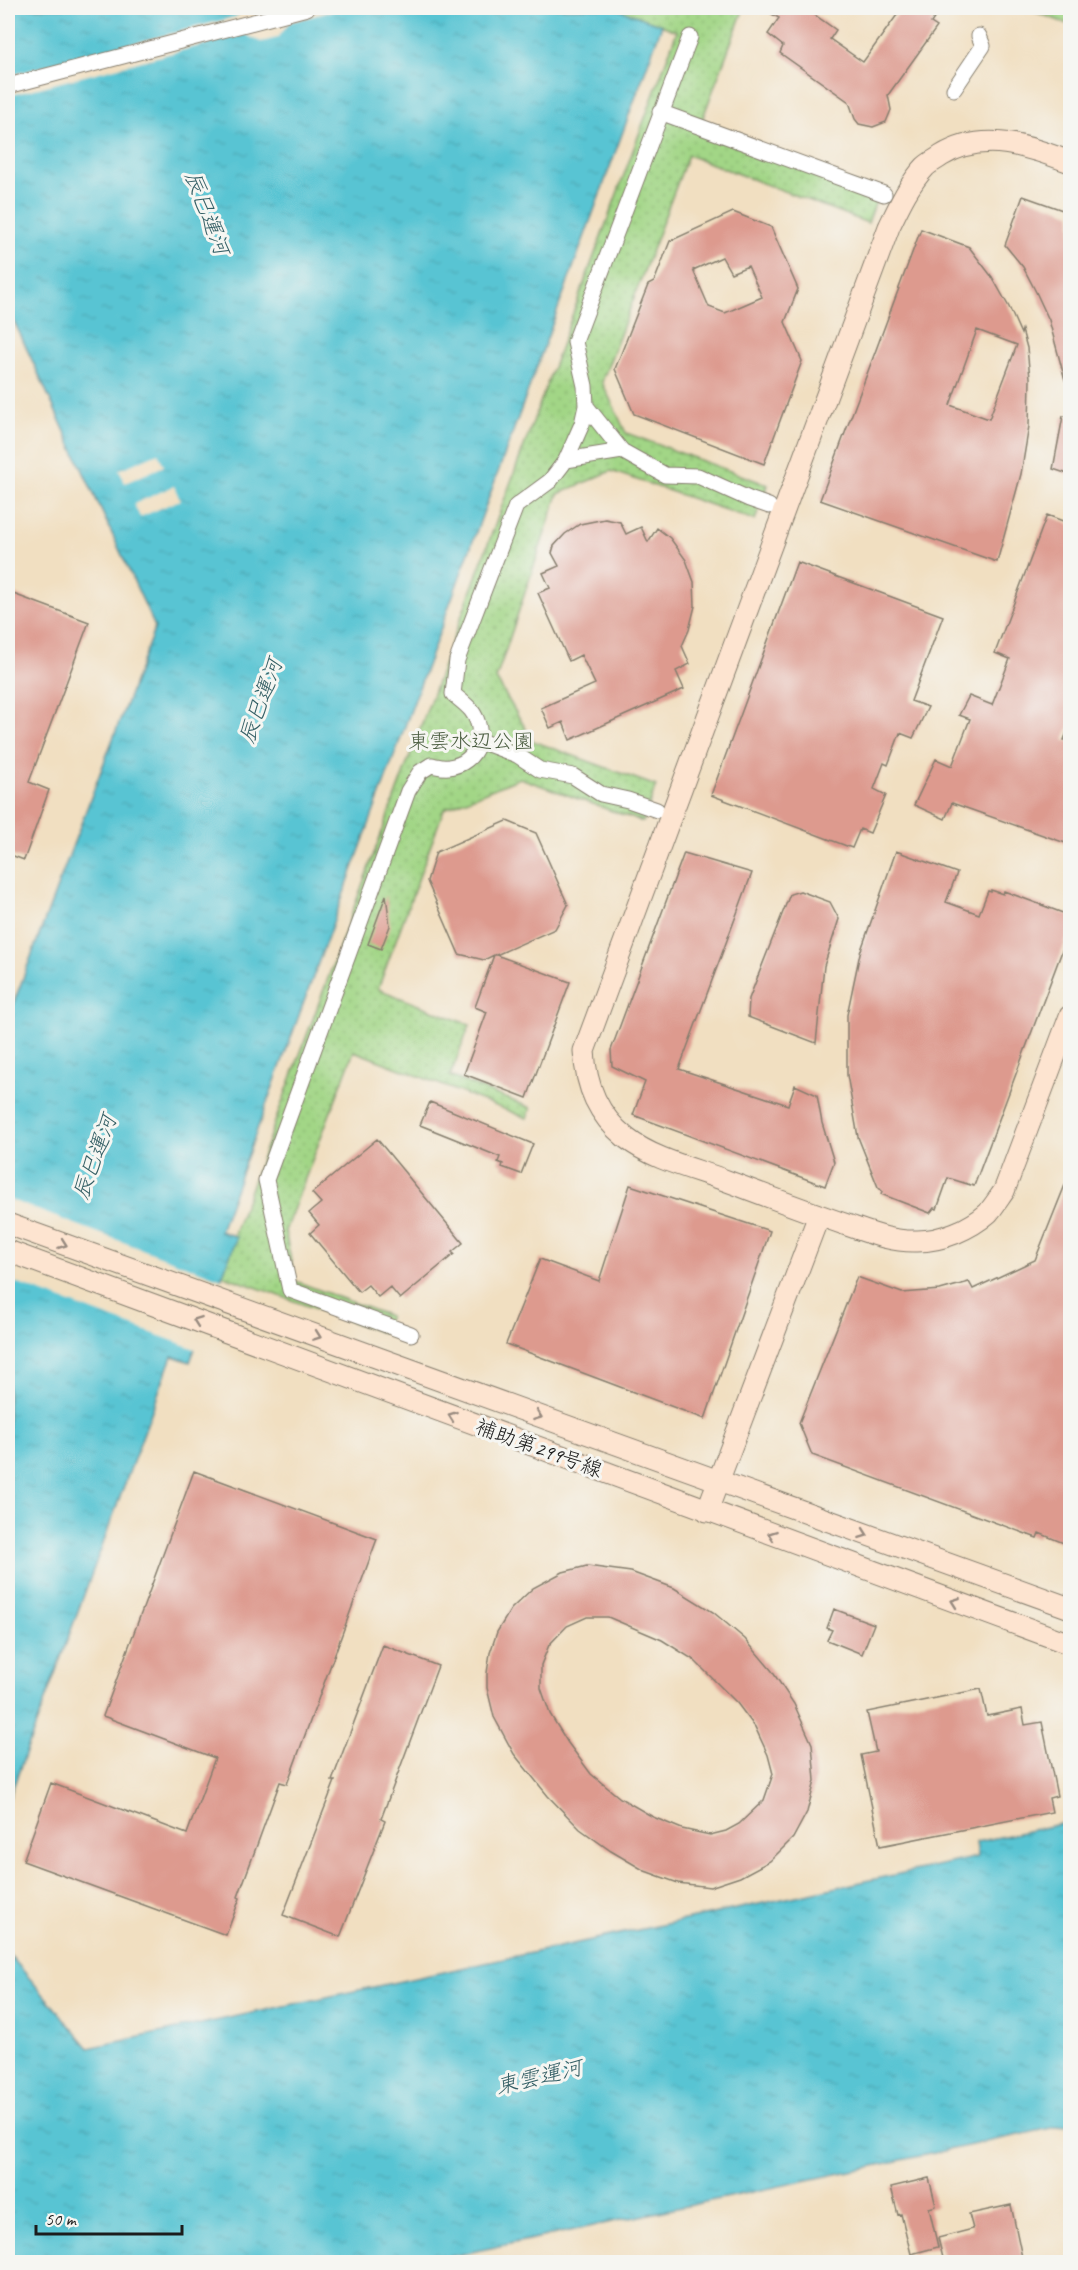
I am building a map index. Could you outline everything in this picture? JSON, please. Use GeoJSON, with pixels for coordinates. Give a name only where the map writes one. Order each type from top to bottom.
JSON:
{"type":"FeatureCollection","features":[{"type":"Feature","properties":{"kind":"street"},"geometry":{"type":"LineString","coordinates":[[8,86],[307,8]]}},
{"type":"Feature","properties":{"kind":"street"},"geometry":{"type":"LineString","coordinates":[[954,89],[982,46],[979,36]]}},
{"type":"Feature","properties":{"kind":"street"},"geometry":{"type":"LineString","coordinates":[[411,1334],[290,1290],[266,1180],[408,791],[420,772],[431,765],[448,767],[461,764],[474,754],[480,741],[480,731],[471,709],[453,694],[457,660],[516,506],[549,481],[566,460],[582,424],[586,406],[585,386],[575,342],[690,37]]}},
{"type":"Feature","properties":{"kind":"street"},"geometry":{"type":"LineString","coordinates":[[660,112],[884,194]]}},
{"type":"Feature","properties":{"kind":"street"},"geometry":{"type":"LineString","coordinates":[[1071,162],[1010,142],[971,144],[950,151],[927,165],[901,202],[889,227],[584,1051],[585,1073],[594,1099],[608,1120],[628,1139],[658,1155],[892,1240],[919,1242],[959,1232],[987,1213],[1004,1191],[1071,1016]]}},
{"type":"Feature","properties":{"kind":"street"},"geometry":{"type":"LineString","coordinates":[[586,406],[621,451],[665,475],[698,476],[769,506]]}},
{"type":"Feature","properties":{"kind":"street"},"geometry":{"type":"LineString","coordinates":[[566,460],[621,451]]}},
{"type":"Feature","properties":{"kind":"street"},"geometry":{"type":"LineString","coordinates":[[480,741],[517,755],[540,771],[573,776],[601,795],[628,800],[657,810]]}},
{"type":"Feature","properties":{"kind":"street"},"geometry":{"type":"LineString","coordinates":[[707,1511],[819,1215]]}},
{"type":"Feature","properties":{"kind":"street","name":"補助第299号線"},"geometry":{"type":"LineString","coordinates":[[8,1224],[1071,1608]]}},
{"type":"Feature","properties":{"kind":"street","name":"補助第299号線"},"geometry":{"type":"LineString","coordinates":[[8,1251],[1071,1644]]}},
{"type":"Feature","properties":{"kind":"street"},"geometry":{"type":"LineString","coordinates":[[1010,1622],[1071,1660]]}},
{"type":"Feature","properties":{"kind":"green space","name":"東雲水辺公園"},"geometry":{"type":"Polygon","coordinates":[[[615,8],[744,8],[699,128],[879,193],[868,223],[688,155],[602,382],[626,433],[768,485],[755,520],[611,471],[558,494],[496,679],[533,741],[656,786],[643,822],[520,778],[444,809],[378,989],[470,1025],[450,1076],[531,1108],[527,1118],[354,1051],[285,1231],[295,1281],[389,1316],[383,1333],[219,1274],[677,31],[615,8]]]}},
{"type":"Feature","properties":{"kind":"green space"},"geometry":{"type":"Polygon","coordinates":[[[1025,8],[1070,8],[1070,25],[1025,8]]]}},
{"type":"Feature","properties":{"kind":"water","name":"辰巳運河"},"geometry":{"type":"Polygon","coordinates":[[[8,8],[615,8],[662,25],[220,1231],[237,1237],[190,1362],[172,1356],[8,1801],[8,1018],[155,627],[8,308],[8,8]]]}},
{"type":"Feature","properties":{"kind":"water","name":"東雲運河"},"geometry":{"type":"Polygon","coordinates":[[[1070,1822],[1070,2124],[425,2262],[8,2262],[8,1953],[89,2048],[978,1857],[976,1842],[1070,1822]]]}},
{"type":"Feature","properties":{"kind":"pier"},"geometry":{"type":"Polygon","coordinates":[[[245,8],[344,8],[290,22],[278,38],[261,42],[244,34],[8,96],[8,76],[235,17],[245,8]]]}},
{"type":"Feature","properties":{"kind":"pier"},"geometry":{"type":"Polygon","coordinates":[[[158,453],[164,466],[125,483],[119,470],[158,453]]]}},
{"type":"Feature","properties":{"kind":"pier"},"geometry":{"type":"Polygon","coordinates":[[[174,486],[180,500],[140,517],[134,504],[174,486]]]}},
{"type":"Feature","properties":{"kind":"pier"},"geometry":{"type":"Polygon","coordinates":[[[8,1199],[224,1280],[198,1350],[8,1280],[8,1199]]]}},
{"type":"Feature","properties":{"kind":"building"},"geometry":{"type":"Polygon","coordinates":[[[761,8],[820,8],[815,15],[836,30],[830,39],[863,62],[902,8],[941,8],[931,23],[937,27],[888,95],[891,110],[886,122],[873,127],[859,124],[849,102],[780,53],[783,46],[768,34],[779,18],[761,8]]]}},
{"type":"Feature","properties":{"kind":"building"},"geometry":{"type":"Polygon","coordinates":[[[1023,196],[1071,213],[1071,380],[1065,380],[1049,320],[1036,292],[1023,267],[1005,245],[1023,196]]]}},
{"type":"Feature","properties":{"kind":"building"},"geometry":{"type":"Polygon","coordinates":[[[733,212],[771,227],[798,289],[785,322],[802,361],[764,464],[634,414],[615,369],[648,285],[654,282],[670,241],[733,212]],[[722,257],[693,270],[709,307],[725,313],[762,297],[748,266],[731,273],[722,257]]]}},
{"type":"Feature","properties":{"kind":"building"},"geometry":{"type":"Polygon","coordinates":[[[921,229],[969,247],[992,277],[1021,334],[1022,330],[1027,348],[1030,378],[1029,426],[1021,474],[997,562],[820,500],[921,229]],[[977,330],[950,405],[989,419],[1017,345],[977,330]]]}},
{"type":"Feature","properties":{"kind":"building"},"geometry":{"type":"Polygon","coordinates":[[[1063,416],[1071,417],[1071,475],[1053,469],[1063,416]]]}},
{"type":"Feature","properties":{"kind":"building"},"geometry":{"type":"Polygon","coordinates":[[[1047,515],[1071,524],[1071,722],[1064,740],[1071,741],[1071,845],[952,803],[945,819],[914,805],[936,759],[952,766],[970,719],[959,715],[969,696],[992,705],[1010,659],[995,653],[1047,515]]]}},
{"type":"Feature","properties":{"kind":"building"},"geometry":{"type":"Polygon","coordinates":[[[605,519],[620,522],[626,534],[641,527],[648,542],[657,528],[670,538],[686,560],[694,582],[695,606],[682,646],[690,664],[676,671],[684,689],[570,740],[563,722],[550,728],[541,708],[595,684],[581,655],[569,661],[538,593],[550,588],[543,573],[559,566],[552,553],[554,546],[565,534],[580,524],[605,519]]]}},
{"type":"Feature","properties":{"kind":"building"},"geometry":{"type":"Polygon","coordinates":[[[797,562],[943,616],[911,701],[928,707],[913,738],[900,733],[888,765],[884,763],[874,789],[886,795],[870,833],[860,829],[852,848],[711,795],[797,562]]]}},
{"type":"Feature","properties":{"kind":"building"},"geometry":{"type":"Polygon","coordinates":[[[8,592],[89,622],[29,782],[49,790],[24,860],[8,854],[8,592]]]}},
{"type":"Feature","properties":{"kind":"building"},"geometry":{"type":"Polygon","coordinates":[[[507,821],[536,833],[568,905],[555,929],[496,955],[570,982],[527,1098],[464,1074],[487,1012],[475,1007],[494,955],[484,960],[459,954],[427,881],[436,852],[507,821]]]}},
{"type":"Feature","properties":{"kind":"building"},"geometry":{"type":"Polygon","coordinates":[[[896,851],[957,873],[946,902],[979,914],[988,891],[1003,894],[1004,891],[1071,916],[1071,927],[974,1186],[948,1178],[937,1209],[934,1208],[930,1213],[881,1194],[882,1191],[878,1187],[858,1137],[847,1075],[847,1015],[860,953],[896,851]]]}},
{"type":"Feature","properties":{"kind":"building"},"geometry":{"type":"Polygon","coordinates":[[[684,853],[752,873],[679,1069],[788,1105],[795,1085],[817,1095],[822,1123],[834,1162],[825,1186],[633,1115],[645,1082],[612,1066],[611,1050],[684,853]]]}},
{"type":"Feature","properties":{"kind":"building"},"geometry":{"type":"Polygon","coordinates":[[[800,891],[830,902],[839,919],[824,966],[816,1043],[748,1017],[749,999],[790,894],[800,891]]]}},
{"type":"Feature","properties":{"kind":"building"},"geometry":{"type":"Polygon","coordinates":[[[386,895],[390,926],[381,949],[368,944],[386,895]]]}},
{"type":"Feature","properties":{"kind":"building"},"geometry":{"type":"Polygon","coordinates":[[[430,1102],[533,1144],[521,1174],[502,1167],[503,1164],[498,1162],[500,1157],[420,1125],[430,1102]]]}},
{"type":"Feature","properties":{"kind":"building"},"geometry":{"type":"Polygon","coordinates":[[[377,1139],[463,1243],[452,1252],[454,1254],[400,1299],[390,1287],[378,1297],[368,1285],[359,1292],[310,1233],[319,1225],[309,1213],[321,1203],[312,1193],[377,1139]]]}},
{"type":"Feature","properties":{"kind":"building"},"geometry":{"type":"Polygon","coordinates":[[[1069,1175],[1071,1546],[1039,1533],[1037,1538],[812,1455],[799,1423],[857,1277],[902,1293],[940,1290],[969,1282],[973,1289],[1035,1260],[1069,1175]]]}},
{"type":"Feature","properties":{"kind":"building"},"geometry":{"type":"Polygon","coordinates":[[[630,1185],[770,1231],[705,1419],[506,1344],[540,1259],[599,1281],[630,1185]]]}},
{"type":"Feature","properties":{"kind":"building"},"geometry":{"type":"Polygon","coordinates":[[[194,1471],[377,1539],[287,1784],[280,1782],[226,1935],[23,1861],[51,1783],[187,1834],[215,1758],[103,1716],[194,1471]]]}},
{"type":"Feature","properties":{"kind":"building"},"geometry":{"type":"Polygon","coordinates":[[[587,1566],[631,1572],[674,1588],[713,1612],[745,1639],[772,1671],[794,1704],[812,1744],[815,1781],[807,1812],[793,1838],[770,1861],[740,1877],[710,1887],[678,1883],[645,1871],[580,1829],[548,1796],[514,1754],[494,1717],[487,1688],[490,1653],[497,1632],[511,1609],[533,1588],[563,1572],[587,1566]],[[587,1617],[567,1626],[549,1645],[541,1665],[541,1688],[550,1714],[568,1743],[591,1774],[620,1798],[653,1817],[682,1829],[710,1835],[726,1831],[739,1824],[764,1800],[773,1774],[768,1755],[755,1727],[737,1703],[694,1660],[662,1640],[608,1617],[587,1617]]]}},
{"type":"Feature","properties":{"kind":"building"},"geometry":{"type":"Polygon","coordinates":[[[834,1609],[874,1624],[862,1654],[827,1640],[832,1630],[827,1628],[834,1609]]]}},
{"type":"Feature","properties":{"kind":"building"},"geometry":{"type":"Polygon","coordinates":[[[383,1645],[438,1666],[381,1819],[385,1821],[340,1937],[283,1915],[335,1781],[332,1781],[383,1645]]]}},
{"type":"Feature","properties":{"kind":"building"},"geometry":{"type":"Polygon","coordinates":[[[981,1689],[987,1716],[1022,1709],[1025,1725],[1042,1722],[1057,1796],[1049,1798],[1052,1812],[880,1846],[861,1755],[876,1752],[867,1712],[981,1689]]]}},
{"type":"Feature","properties":{"kind":"building"},"geometry":{"type":"Polygon","coordinates":[[[929,2178],[936,2206],[929,2208],[938,2247],[911,2254],[901,2214],[898,2215],[891,2187],[929,2178]]]}},
{"type":"Feature","properties":{"kind":"building"},"geometry":{"type":"Polygon","coordinates":[[[1011,2205],[1023,2262],[944,2262],[938,2238],[973,2229],[969,2214],[1011,2205]]]}}]}
